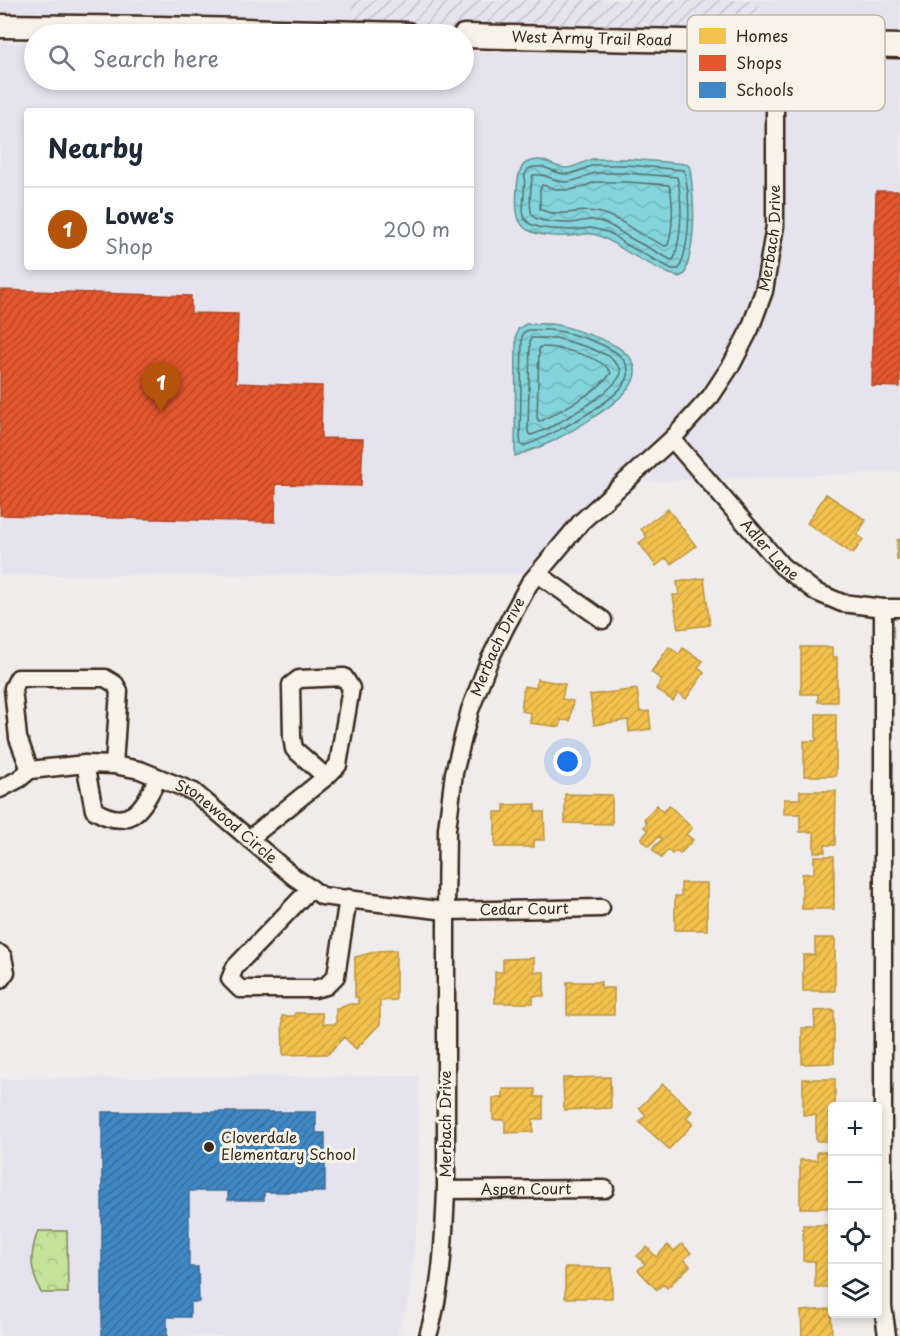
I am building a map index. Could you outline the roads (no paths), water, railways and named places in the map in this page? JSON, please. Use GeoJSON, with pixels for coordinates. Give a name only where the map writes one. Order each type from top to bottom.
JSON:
{"type":"FeatureCollection","features":[{"type":"Feature","properties":{"kind":"main road"},"geometry":{"type":"LineString","coordinates":[[0,26],[24,26]]}},
{"type":"Feature","properties":{"kind":"main road","name":"West Army Trail Road"},"geometry":{"type":"LineString","coordinates":[[474,36],[687,41]]}},
{"type":"Feature","properties":{"kind":"main road","name":"West Army Trail Road"},"geometry":{"type":"LineString","coordinates":[[885,46],[900,46]]}},
{"type":"Feature","properties":{"kind":"street","name":"Merbach Drive"},"geometry":{"type":"LineString","coordinates":[[428,1336],[440,1279],[446,1190],[448,810],[459,748],[470,710],[489,661],[524,593],[537,574],[581,522],[672,439],[711,396],[732,364],[750,329],[764,291],[775,226],[775,111]]}},
{"type":"Feature","properties":{"kind":"street","name":"Adler Lane"},"geometry":{"type":"LineString","coordinates":[[672,439],[782,566],[816,592],[842,603],[900,608]]}},
{"type":"Feature","properties":{"kind":"street"},"geometry":{"type":"LineString","coordinates":[[537,574],[603,620]]}},
{"type":"Feature","properties":{"kind":"street"},"geometry":{"type":"LineString","coordinates":[[883,608],[883,1306],[887,1336]]}},
{"type":"Feature","properties":{"kind":"street"},"geometry":{"type":"LineString","coordinates":[[249,839],[326,777],[338,765],[351,688],[344,677],[299,679],[291,685],[294,749],[326,777]]}},
{"type":"Feature","properties":{"kind":"street"},"geometry":{"type":"LineString","coordinates":[[30,770],[18,738],[13,688],[18,678],[105,678],[116,684],[119,691],[114,765]]}},
{"type":"Feature","properties":{"kind":"street"},"geometry":{"type":"LineString","coordinates":[[85,764],[94,810],[106,818],[120,819],[135,814],[159,778]]}},
{"type":"Feature","properties":{"kind":"street","name":"Stonewood Circle"},"geometry":{"type":"LineString","coordinates":[[0,789],[30,770],[85,764],[114,765],[140,770],[194,792],[294,877],[322,896],[446,911]]}},
{"type":"Feature","properties":{"kind":"street"},"geometry":{"type":"LineString","coordinates":[[311,888],[235,967],[230,979],[240,989],[314,989],[326,986],[336,976],[348,898]]}},
{"type":"Feature","properties":{"kind":"street","name":"Cedar Court"},"geometry":{"type":"LineString","coordinates":[[446,911],[601,908]]}},
{"type":"Feature","properties":{"kind":"street"},"geometry":{"type":"LineString","coordinates":[[0,954],[3,957],[6,972],[0,980]]}},
{"type":"Feature","properties":{"kind":"street","name":"Aspen Court"},"geometry":{"type":"LineString","coordinates":[[446,1190],[605,1188]]}},
{"type":"Feature","properties":{"kind":"water"},"geometry":{"type":"Polygon","coordinates":[[[592,159],[628,159],[687,164],[690,168],[692,182],[694,221],[685,274],[679,277],[670,274],[597,235],[548,236],[532,232],[522,225],[518,215],[517,190],[522,167],[526,163],[538,160],[566,168],[592,159]]]}},
{"type":"Feature","properties":{"kind":"water"},"geometry":{"type":"Polygon","coordinates":[[[526,324],[558,325],[606,341],[626,353],[635,370],[633,381],[628,389],[598,415],[553,441],[515,456],[516,337],[518,329],[526,324]]]}},
{"type":"Feature","properties":{"kind":"place","name":"Lowe's"},"geometry":{"type":"Point","coordinates":[161,412]}},
{"type":"Feature","properties":{"kind":"place","name":"Cloverdale Elementary School"},"geometry":{"type":"Point","coordinates":[209,1147]}}]}
